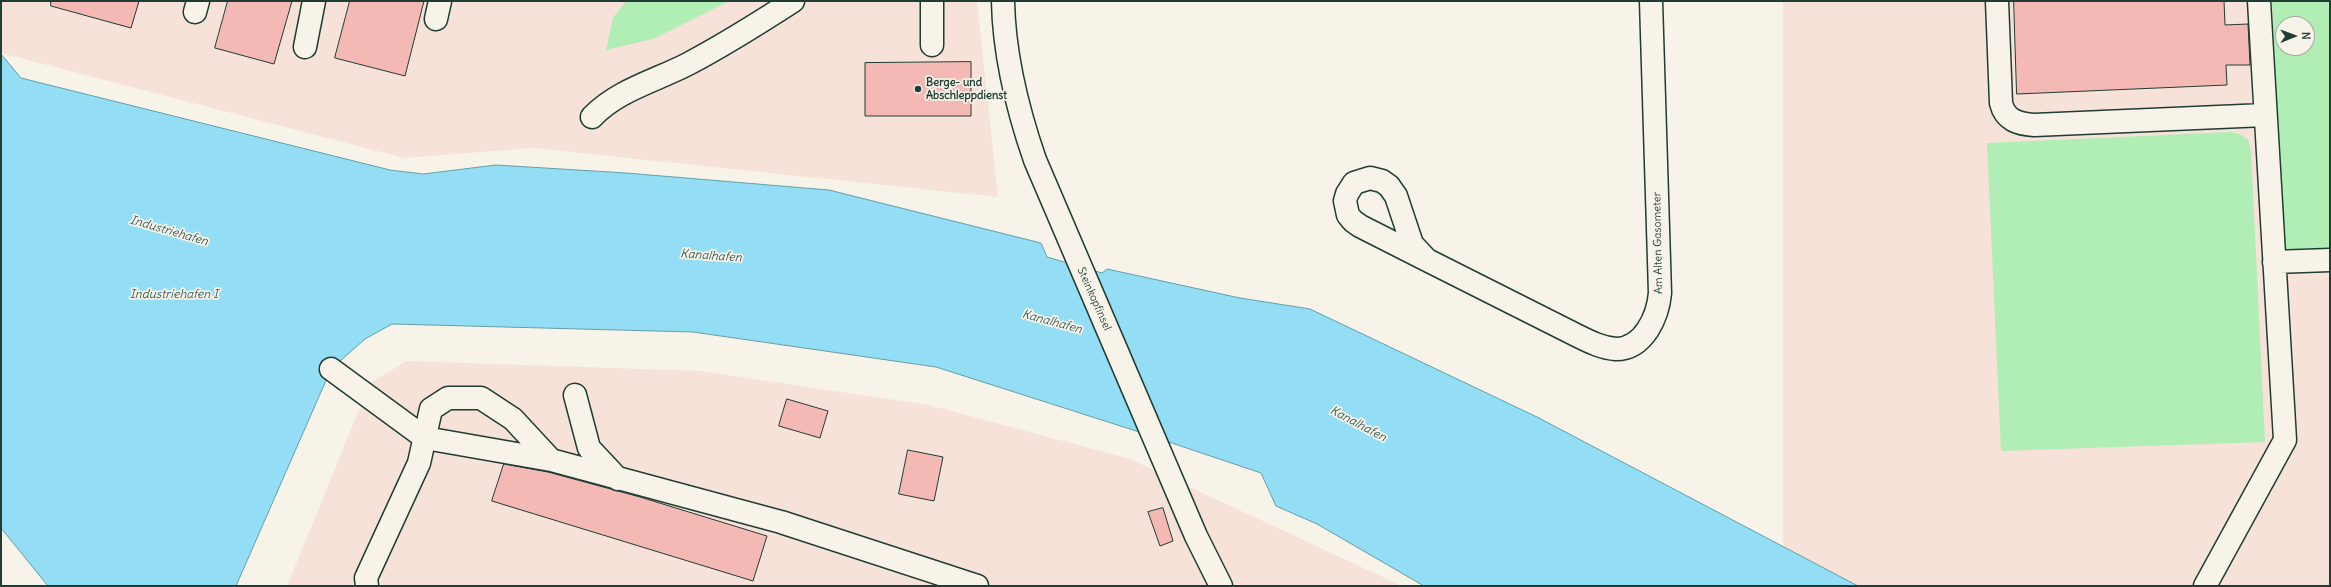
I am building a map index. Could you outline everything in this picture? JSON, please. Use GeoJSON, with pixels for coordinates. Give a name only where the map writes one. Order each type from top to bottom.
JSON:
{"type":"FeatureCollection","features":[{"type":"Feature","properties":{"kind":"street"},"geometry":{"type":"LineString","coordinates":[[305,46],[314,1]]}},
{"type":"Feature","properties":{"kind":"street"},"geometry":{"type":"LineString","coordinates":[[592,117],[614,98],[669,74],[707,54],[793,1]]}},
{"type":"Feature","properties":{"kind":"street"},"geometry":{"type":"LineString","coordinates":[[932,1],[932,45]]}},
{"type":"Feature","properties":{"kind":"street","name":"Steinkopfinsel"},"geometry":{"type":"LineString","coordinates":[[1003,1],[1008,60],[1016,99],[1028,139],[1051,200],[1177,488],[1196,536],[1221,586]]}},
{"type":"Feature","properties":{"kind":"street","name":"Am Alten Gasometer"},"geometry":{"type":"LineString","coordinates":[[1427,260],[1602,347],[1625,347],[1646,331],[1656,316],[1660,293],[1651,1]]}},
{"type":"Feature","properties":{"kind":"street"},"geometry":{"type":"LineString","coordinates":[[1997,1],[2001,103],[2006,115],[2017,122],[2034,125],[2265,115]]}},
{"type":"Feature","properties":{"kind":"street"},"geometry":{"type":"LineString","coordinates":[[2205,586],[2285,440],[2259,1]]}},
{"type":"Feature","properties":{"kind":"street"},"geometry":{"type":"LineString","coordinates":[[2274,262],[2330,260]]}},
{"type":"Feature","properties":{"kind":"street"},"geometry":{"type":"LineString","coordinates":[[331,369],[425,438],[551,460],[619,480],[781,522],[977,586]]}},
{"type":"Feature","properties":{"kind":"street"},"geometry":{"type":"LineString","coordinates":[[575,395],[588,448],[619,480]]}},
{"type":"Feature","properties":{"kind":"street"},"geometry":{"type":"LineString","coordinates":[[367,586],[366,578],[419,463],[431,409],[448,398],[482,398],[513,419],[551,460]]}},
{"type":"Feature","properties":{"kind":"shaded area"},"geometry":{"type":"Polygon","coordinates":[[[1,1],[977,1],[998,197],[533,148],[404,158],[1,53],[1,1]]]}},
{"type":"Feature","properties":{"kind":"shaded area"},"geometry":{"type":"Polygon","coordinates":[[[1783,1],[2330,1],[2330,586],[1858,586],[1783,547],[1783,1]]]}},
{"type":"Feature","properties":{"kind":"shaded area"},"geometry":{"type":"Polygon","coordinates":[[[407,361],[700,371],[929,405],[1130,459],[1402,586],[287,586],[370,383],[407,361]]]}},
{"type":"Feature","properties":{"kind":"green space"},"geometry":{"type":"Polygon","coordinates":[[[626,1],[729,1],[653,39],[606,50],[613,18],[626,1]]]}},
{"type":"Feature","properties":{"kind":"green space"},"geometry":{"type":"Polygon","coordinates":[[[2272,1],[2330,1],[2330,248],[2282,250],[2272,1]]]}},
{"type":"Feature","properties":{"kind":"green space"},"geometry":{"type":"Polygon","coordinates":[[[2231,132],[2240,134],[2248,140],[2251,151],[2265,442],[2001,451],[1987,143],[2231,132]]]}},
{"type":"Feature","properties":{"kind":"water"},"geometry":{"type":"Polygon","coordinates":[[[1,54],[21,78],[390,170],[423,174],[496,165],[626,173],[829,190],[1041,243],[1047,257],[1102,273],[1107,269],[1240,298],[1310,309],[1537,417],[1858,586],[1424,586],[1317,524],[1276,506],[1261,473],[936,367],[693,332],[392,324],[365,339],[331,369],[236,586],[48,586],[1,528],[1,54]]]}},
{"type":"Feature","properties":{"kind":"building"},"geometry":{"type":"Polygon","coordinates":[[[51,1],[139,1],[131,28],[51,6],[51,1]]]}},
{"type":"Feature","properties":{"kind":"building"},"geometry":{"type":"Polygon","coordinates":[[[228,1],[292,1],[274,64],[215,48],[228,1]]]}},
{"type":"Feature","properties":{"kind":"building"},"geometry":{"type":"Polygon","coordinates":[[[350,1],[424,1],[405,76],[335,58],[350,1]]]}},
{"type":"Feature","properties":{"kind":"building"},"geometry":{"type":"Polygon","coordinates":[[[2014,1],[2224,1],[2225,25],[2248,24],[2250,65],[2226,65],[2227,85],[2017,94],[2014,1]]]}},
{"type":"Feature","properties":{"kind":"building","name":"Berge- und Abschleppdienst"},"geometry":{"type":"Polygon","coordinates":[[[971,62],[971,116],[865,116],[865,63],[971,62]]]}},
{"type":"Feature","properties":{"kind":"building"},"geometry":{"type":"Polygon","coordinates":[[[787,399],[828,411],[820,438],[779,426],[787,399]]]}},
{"type":"Feature","properties":{"kind":"building"},"geometry":{"type":"Polygon","coordinates":[[[908,450],[943,457],[934,501],[899,494],[908,450]]]}},
{"type":"Feature","properties":{"kind":"building"},"geometry":{"type":"Polygon","coordinates":[[[504,464],[548,472],[640,497],[767,536],[753,581],[492,501],[504,464]]]}},
{"type":"Feature","properties":{"kind":"building"},"geometry":{"type":"Polygon","coordinates":[[[1163,508],[1173,541],[1160,546],[1148,512],[1163,508]]]}},
{"type":"Feature","properties":{"kind":"place","name":"Berge- und Abschleppdienst"},"geometry":{"type":"Point","coordinates":[918,89]}},
{"type":"Feature","properties":{"kind":"water label","name":"Industriehafen"},"geometry":{"type":"Point","coordinates":[169,231]}},
{"type":"Feature","properties":{"kind":"water label","name":"Kanalhafen"},"geometry":{"type":"Point","coordinates":[711,256]}},
{"type":"Feature","properties":{"kind":"water label","name":"Industriehafen I"},"geometry":{"type":"Point","coordinates":[174,295]}},
{"type":"Feature","properties":{"kind":"water label","name":"Kanalhafen"},"geometry":{"type":"Point","coordinates":[1052,322]}},
{"type":"Feature","properties":{"kind":"water label","name":"Kanalhafen"},"geometry":{"type":"Point","coordinates":[1358,424]}}]}
